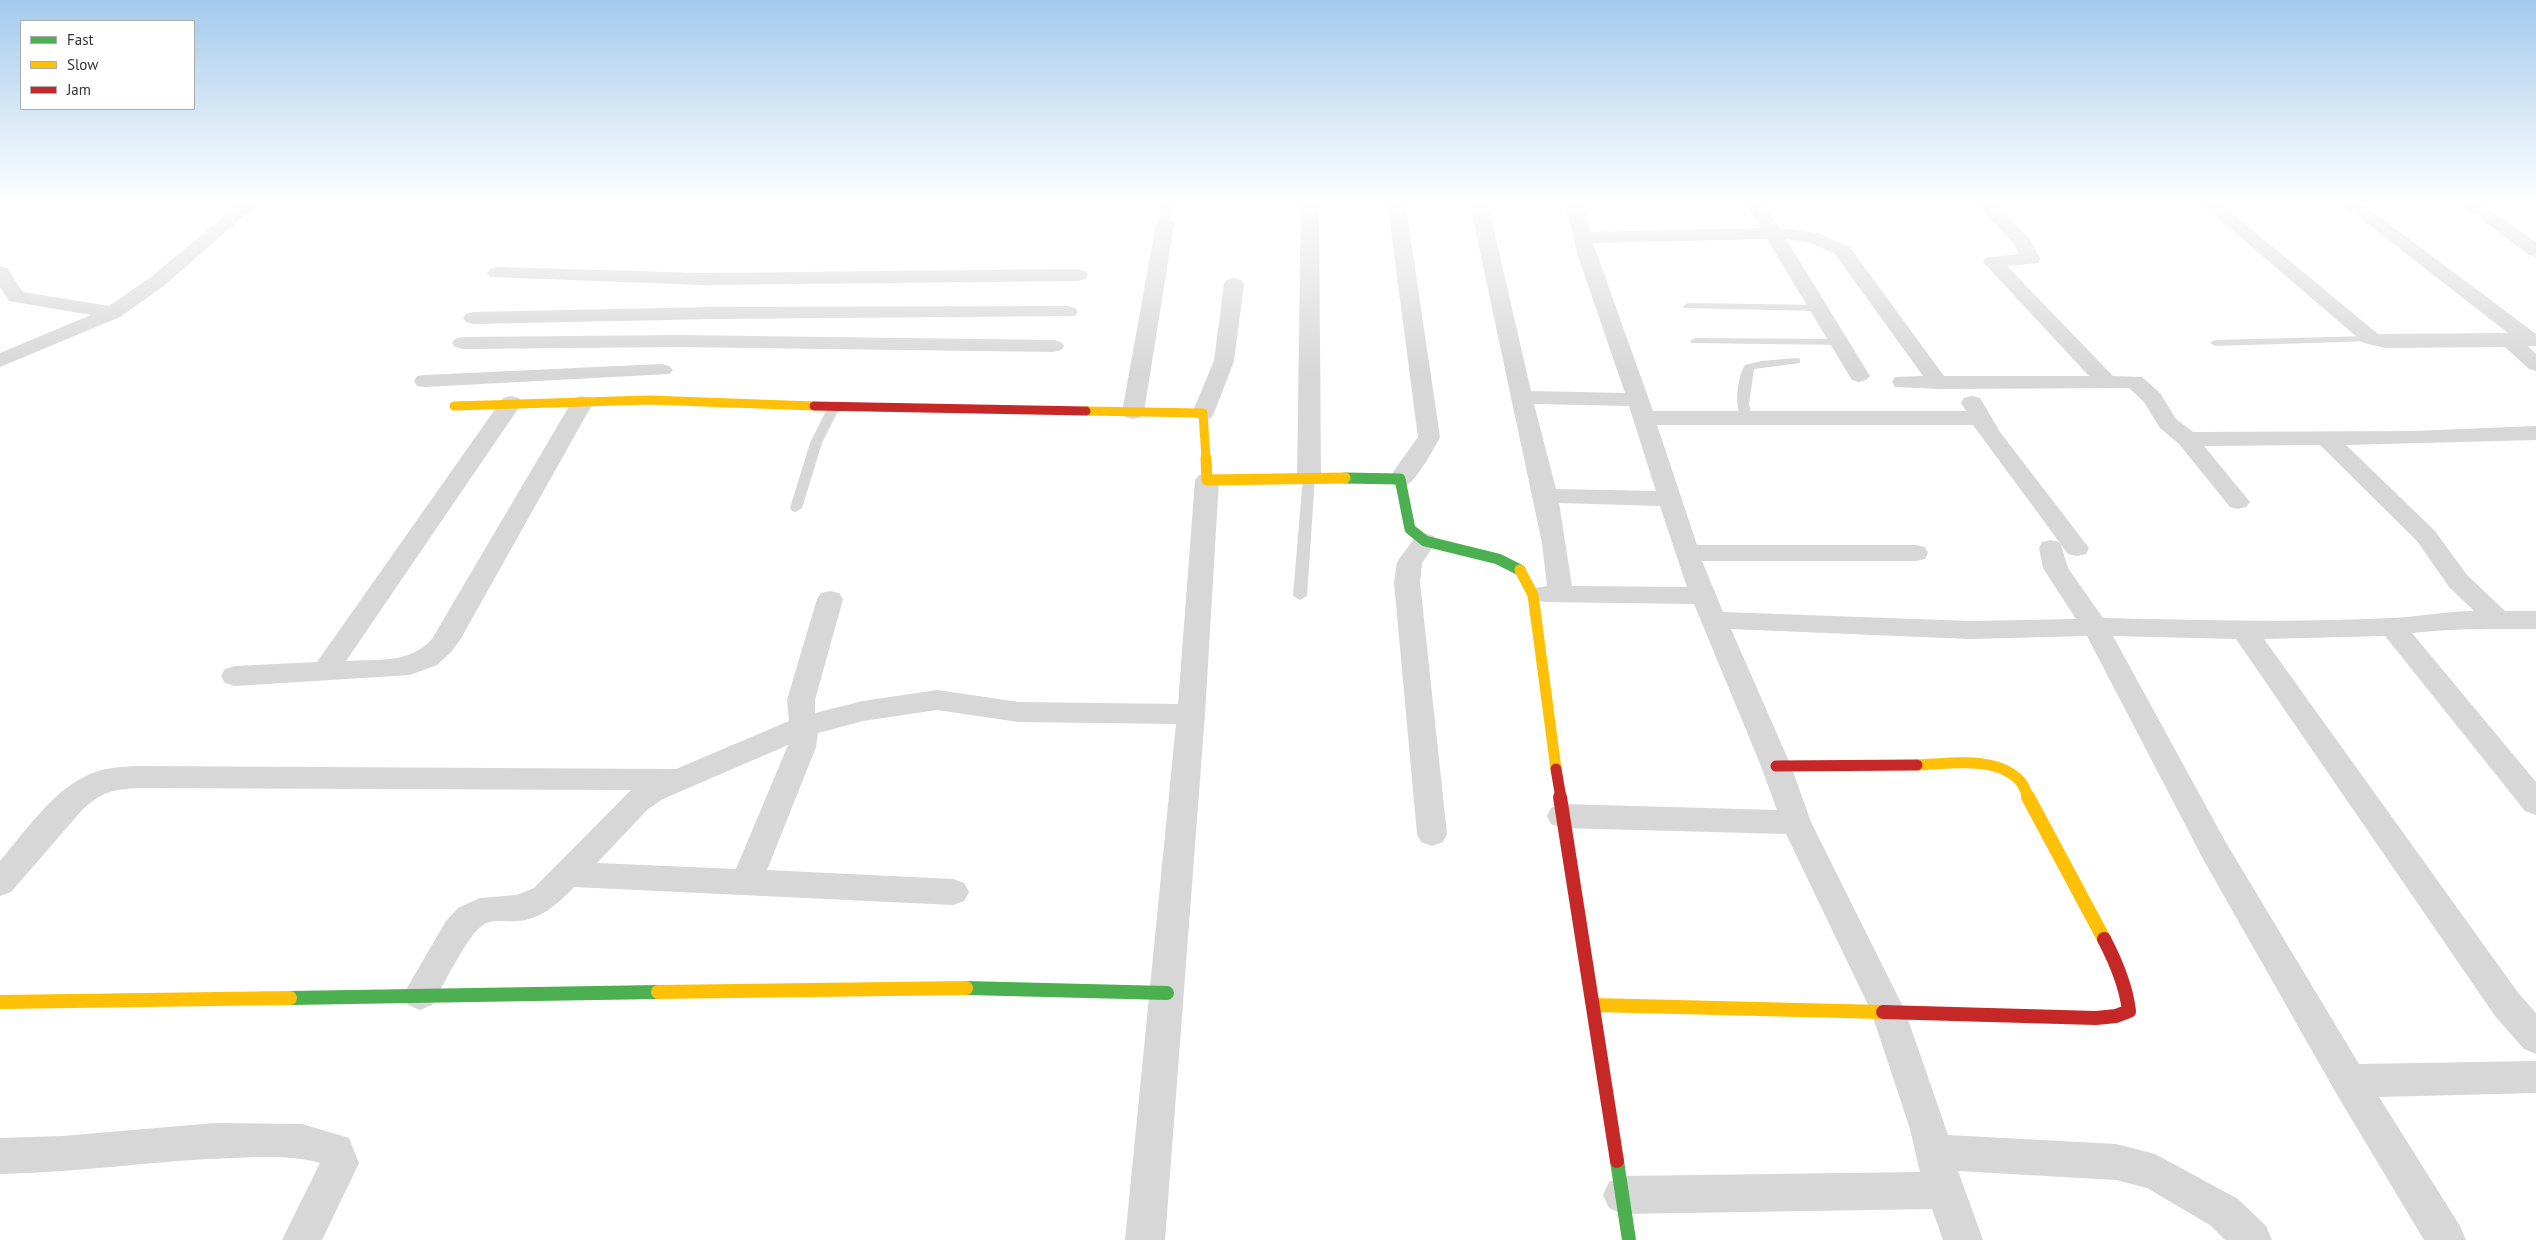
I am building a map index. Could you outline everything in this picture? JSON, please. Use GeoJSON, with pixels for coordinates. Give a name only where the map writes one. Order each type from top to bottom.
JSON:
{"type":"FeatureCollection","features":[{"type":"Feature","properties":{"kind":"street"},"geometry":{"type":"LineString","coordinates":[[0,361],[113,313],[158,281],[185,258]]}},
{"type":"Feature","properties":{"kind":"street"},"geometry":{"type":"LineString","coordinates":[[1133,412],[1159,258]]}},
{"type":"Feature","properties":{"kind":"street"},"geometry":{"type":"LineString","coordinates":[[1309,477],[1310,258]]}},
{"type":"Feature","properties":{"kind":"street"},"geometry":{"type":"LineString","coordinates":[[1404,258],[1429,437],[1421,452],[1400,479],[1410,529],[1425,541],[1505,563],[1520,570],[1533,595],[1562,816],[1594,1004],[1629,1240]]}},
{"type":"Feature","properties":{"kind":"street"},"geometry":{"type":"LineString","coordinates":[[1491,258],[1558,556],[1560,593]]}},
{"type":"Feature","properties":{"kind":"street"},"geometry":{"type":"LineString","coordinates":[[1590,258],[1687,553],[1708,608],[1776,766],[1796,822],[1888,1011],[1934,1152],[1944,1190],[1963,1240]]}},
{"type":"Feature","properties":{"kind":"street"},"geometry":{"type":"LineString","coordinates":[[1788,258],[1859,376]]}},
{"type":"Feature","properties":{"kind":"street"},"geometry":{"type":"LineString","coordinates":[[1848,258],[1949,383],[1982,418],[1990,434],[2077,548]]}},
{"type":"Feature","properties":{"kind":"street"},"geometry":{"type":"LineString","coordinates":[[2030,258],[1992,262],[2108,383]]}},
{"type":"Feature","properties":{"kind":"street"},"geometry":{"type":"LineString","coordinates":[[2275,258],[2371,339],[2385,342],[2533,340]]}},
{"type":"Feature","properties":{"kind":"street"},"geometry":{"type":"LineString","coordinates":[[2423,258],[2533,340]]}},
{"type":"Feature","properties":{"kind":"street"},"geometry":{"type":"LineString","coordinates":[[0,272],[8,300],[113,313]]}},
{"type":"Feature","properties":{"kind":"street"},"geometry":{"type":"LineString","coordinates":[[497,274],[703,279],[1078,275]]}},
{"type":"Feature","properties":{"kind":"street"},"geometry":{"type":"LineString","coordinates":[[648,400],[678,341],[686,314],[703,279]]}},
{"type":"Feature","properties":{"kind":"street"},"geometry":{"type":"LineString","coordinates":[[1145,1240],[1192,714],[1207,480],[1203,413],[1224,361],[1234,284]]}},
{"type":"Feature","properties":{"kind":"street"},"geometry":{"type":"LineString","coordinates":[[473,318],[686,314],[1068,312]]}},
{"type":"Feature","properties":{"kind":"street"},"geometry":{"type":"LineString","coordinates":[[2509,339],[2536,365]]}},
{"type":"Feature","properties":{"kind":"street"},"geometry":{"type":"LineString","coordinates":[[462,343],[678,341],[1054,346]]}},
{"type":"Feature","properties":{"kind":"street"},"geometry":{"type":"LineString","coordinates":[[424,381],[662,370]]}},
{"type":"Feature","properties":{"kind":"street"},"geometry":{"type":"LineString","coordinates":[[1903,382],[2134,382],[2152,398],[2168,423],[2187,439],[2238,502]]}},
{"type":"Feature","properties":{"kind":"street"},"geometry":{"type":"LineString","coordinates":[[1522,397],[1746,418],[1982,418]]}},
{"type":"Feature","properties":{"kind":"street"},"geometry":{"type":"LineString","coordinates":[[454,406],[648,400],[834,407],[1203,413]]}},
{"type":"Feature","properties":{"kind":"street"},"geometry":{"type":"LineString","coordinates":[[325,671],[511,403]]}},
{"type":"Feature","properties":{"kind":"street"},"geometry":{"type":"LineString","coordinates":[[235,676],[402,667],[418,665],[432,658],[447,640],[582,403]]}},
{"type":"Feature","properties":{"kind":"street"},"geometry":{"type":"LineString","coordinates":[[2187,439],[2536,433]]}},
{"type":"Feature","properties":{"kind":"street"},"geometry":{"type":"LineString","coordinates":[[2326,438],[2426,536],[2458,582],[2500,622]]}},
{"type":"Feature","properties":{"kind":"street"},"geometry":{"type":"LineString","coordinates":[[1207,480],[1309,477],[1400,479]]}},
{"type":"Feature","properties":{"kind":"street"},"geometry":{"type":"LineString","coordinates":[[1545,496],[1670,499]]}},
{"type":"Feature","properties":{"kind":"street"},"geometry":{"type":"LineString","coordinates":[[1425,541],[1410,562],[1407,582],[1432,834]]}},
{"type":"Feature","properties":{"kind":"street"},"geometry":{"type":"LineString","coordinates":[[2051,548],[2056,568],[2095,627],[2214,850],[2349,1081],[2446,1240]]}},
{"type":"Feature","properties":{"kind":"street"},"geometry":{"type":"LineString","coordinates":[[1687,553],[1916,553]]}},
{"type":"Feature","properties":{"kind":"street"},"geometry":{"type":"LineString","coordinates":[[1533,595],[1560,593],[1708,608],[1970,630],[2095,627],[2244,630],[2392,628],[2451,620],[2500,622],[2536,620]]}},
{"type":"Feature","properties":{"kind":"street"},"geometry":{"type":"LineString","coordinates":[[746,882],[797,764],[802,747],[804,726],[800,700],[830,599]]}},
{"type":"Feature","properties":{"kind":"street"},"geometry":{"type":"LineString","coordinates":[[2392,628],[2536,803]]}},
{"type":"Feature","properties":{"kind":"street"},"geometry":{"type":"LineString","coordinates":[[2244,630],[2507,1006],[2536,1038]]}},
{"type":"Feature","properties":{"kind":"street"},"geometry":{"type":"LineString","coordinates":[[420,995],[458,930],[469,917],[480,911],[531,905],[545,897],[569,874],[637,801],[675,779],[804,726],[863,711],[912,702],[937,700],[1019,712],[1192,714]]}},
{"type":"Feature","properties":{"kind":"street"},"geometry":{"type":"LineString","coordinates":[[1594,1004],[2106,1017],[2129,1011],[2128,994],[2118,968],[2024,786],[2014,774],[2000,767],[1985,764],[1776,766]]}},
{"type":"Feature","properties":{"kind":"street"},"geometry":{"type":"LineString","coordinates":[[0,883],[77,796],[94,784],[110,779],[136,776],[675,779]]}},
{"type":"Feature","properties":{"kind":"street"},"geometry":{"type":"LineString","coordinates":[[1562,816],[1796,822]]}},
{"type":"Feature","properties":{"kind":"street"},"geometry":{"type":"LineString","coordinates":[[569,874],[953,892]]}},
{"type":"Feature","properties":{"kind":"street"},"geometry":{"type":"LineString","coordinates":[[0,1002],[966,988],[1167,993]]}},
{"type":"Feature","properties":{"kind":"street"},"geometry":{"type":"LineString","coordinates":[[2349,1081],[2536,1077]]}},
{"type":"Feature","properties":{"kind":"street"},"geometry":{"type":"LineString","coordinates":[[0,1156],[43,1157],[207,1140],[290,1140],[314,1142],[336,1151],[340,1163],[302,1240]]}},
{"type":"Feature","properties":{"kind":"street"},"geometry":{"type":"LineString","coordinates":[[1934,1152],[2116,1162],[2155,1172],[2224,1212],[2252,1240]]}},
{"type":"Feature","properties":{"kind":"street"},"geometry":{"type":"LineString","coordinates":[[1622,1194],[1944,1190]]}},
{"type":"Feature","properties":{"kind":"lane"},"geometry":{"type":"LineString","coordinates":[[1688,306],[1818,308]]}},
{"type":"Feature","properties":{"kind":"lane"},"geometry":{"type":"LineString","coordinates":[[2216,343],[2371,339]]}},
{"type":"Feature","properties":{"kind":"lane"},"geometry":{"type":"LineString","coordinates":[[1695,341],[1839,342]]}},
{"type":"Feature","properties":{"kind":"lane"},"geometry":{"type":"LineString","coordinates":[[1746,418],[1743,404],[1749,367],[1796,361]]}},
{"type":"Feature","properties":{"kind":"lane"},"geometry":{"type":"LineString","coordinates":[[796,508],[816,444],[834,407]]}},
{"type":"Feature","properties":{"kind":"lane"},"geometry":{"type":"LineString","coordinates":[[1300,596],[1309,477]]}},
{"type":"Feature","properties":{"kind":"traffic: fast"},"geometry":{"type":"LineString","coordinates":[[1345,478],[1400,479],[1410,529],[1425,541],[1498,559],[1520,570]]}},
{"type":"Feature","properties":{"kind":"traffic: fast"},"geometry":{"type":"LineString","coordinates":[[966,988],[1167,993]]}},
{"type":"Feature","properties":{"kind":"traffic: fast"},"geometry":{"type":"LineString","coordinates":[[290,998],[658,992]]}},
{"type":"Feature","properties":{"kind":"traffic: fast"},"geometry":{"type":"LineString","coordinates":[[1617,1161],[1629,1240]]}},
{"type":"Feature","properties":{"kind":"traffic: slow"},"geometry":{"type":"LineString","coordinates":[[454,406],[649,400],[814,406]]}},
{"type":"Feature","properties":{"kind":"traffic: slow"},"geometry":{"type":"LineString","coordinates":[[1086,411],[1203,413],[1207,480],[1345,478]]}},
{"type":"Feature","properties":{"kind":"traffic: slow"},"geometry":{"type":"LineString","coordinates":[[1520,570],[1533,595],[1556,769]]}},
{"type":"Feature","properties":{"kind":"traffic: slow"},"geometry":{"type":"LineString","coordinates":[[1917,765],[1958,763],[1984,765],[2009,773],[2020,781],[2104,939]]}},
{"type":"Feature","properties":{"kind":"traffic: slow"},"geometry":{"type":"LineString","coordinates":[[658,992],[966,988]]}},
{"type":"Feature","properties":{"kind":"traffic: slow"},"geometry":{"type":"LineString","coordinates":[[0,1002],[290,998]]}},
{"type":"Feature","properties":{"kind":"traffic: slow"},"geometry":{"type":"LineString","coordinates":[[1594,1005],[1883,1012]]}},
{"type":"Feature","properties":{"kind":"traffic: jam"},"geometry":{"type":"LineString","coordinates":[[814,406],[1086,411]]}},
{"type":"Feature","properties":{"kind":"traffic: jam"},"geometry":{"type":"LineString","coordinates":[[1776,766],[1917,765]]}},
{"type":"Feature","properties":{"kind":"traffic: jam"},"geometry":{"type":"LineString","coordinates":[[1556,769],[1617,1161]]}},
{"type":"Feature","properties":{"kind":"traffic: jam"},"geometry":{"type":"LineString","coordinates":[[1883,1012],[2096,1018],[2116,1016],[2129,1011],[2128,1001],[2120,974],[2104,939]]}}]}
